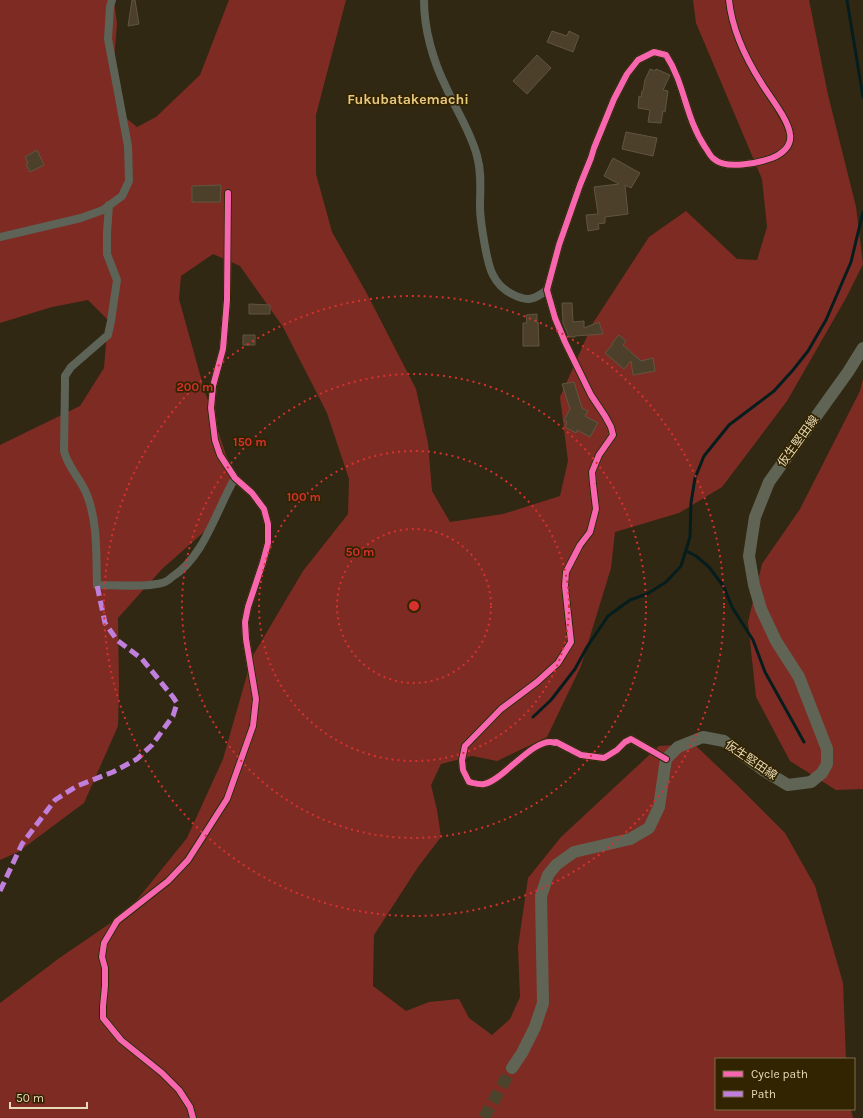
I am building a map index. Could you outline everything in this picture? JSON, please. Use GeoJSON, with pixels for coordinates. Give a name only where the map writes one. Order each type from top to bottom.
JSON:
{"type":"FeatureCollection","features":[{"type":"Feature","properties":{"kind":"main road","name":"仮生堅田線"},"geometry":{"type":"LineString","coordinates":[[666,759],[678,747],[703,737],[724,741],[763,770],[788,785],[811,782],[822,774],[827,764],[827,749],[799,677],[776,641],[761,609],[754,585],[749,556],[755,517],[769,482],[848,372],[863,348]]}},
{"type":"Feature","properties":{"kind":"main road"},"geometry":{"type":"LineString","coordinates":[[512,1068],[529,1040],[543,1003],[542,896],[548,875],[556,866],[574,852],[630,839],[650,828],[659,807],[666,759]]}},
{"type":"Feature","properties":{"kind":"street"},"geometry":{"type":"LineString","coordinates":[[0,237],[81,218],[103,210],[122,196],[129,181],[128,146],[108,39],[110,7],[112,0]]}},
{"type":"Feature","properties":{"kind":"street"},"geometry":{"type":"LineString","coordinates":[[424,0],[428,34],[438,68],[445,86],[469,134],[477,156],[480,179],[480,209],[486,255],[492,275],[504,290],[522,299],[537,298],[547,290]]}},
{"type":"Feature","properties":{"kind":"street"},"geometry":{"type":"LineString","coordinates":[[666,759],[631,739],[624,742],[617,750],[604,758],[581,755],[556,742],[552,742],[539,745],[492,782],[483,785],[469,782],[463,770],[462,760],[465,746],[501,709],[537,682],[558,663],[571,642],[565,586],[566,572],[580,545],[590,532],[596,509],[592,484],[592,472],[599,455],[613,435],[605,416],[591,395],[565,342],[555,318],[547,290],[559,245],[580,185],[592,158],[594,148],[614,99],[627,74],[638,60],[654,52],[666,56],[674,66],[689,116],[697,135],[714,160],[726,165],[741,165],[769,159],[782,154],[790,143],[790,133],[782,116],[761,83],[736,32],[729,0]]}},
{"type":"Feature","properties":{"kind":"street"},"geometry":{"type":"LineString","coordinates":[[193,1118],[190,1107],[179,1090],[162,1073],[121,1040],[103,1018],[106,986],[105,968],[102,957],[104,943],[117,921],[168,881],[188,860],[227,799],[252,726],[256,699],[246,639],[246,622],[248,607],[268,543],[268,524],[264,509],[252,493],[235,478],[220,455],[215,440],[211,408],[213,386],[223,349],[227,300],[228,193]]}},
{"type":"Feature","properties":{"kind":"street"},"geometry":{"type":"LineString","coordinates":[[109,205],[107,233],[108,254],[117,280],[110,328],[108,335],[71,367],[65,376],[64,451],[66,461],[86,494],[93,515],[97,585],[143,585],[165,582],[184,570],[206,537],[224,496],[235,478]]}},
{"type":"Feature","properties":{"kind":"shaded area"},"geometry":{"type":"Polygon","coordinates":[[[0,0],[114,0],[117,24],[113,71],[120,113],[137,127],[156,117],[200,75],[229,0],[346,0],[316,115],[316,174],[332,232],[366,292],[416,389],[428,443],[432,491],[450,522],[503,514],[560,496],[568,461],[560,397],[593,323],[649,237],[686,211],[737,259],[757,260],[767,227],[762,179],[696,23],[693,0],[809,0],[828,95],[856,207],[863,264],[846,298],[787,401],[722,487],[679,513],[615,532],[611,568],[581,666],[547,737],[497,761],[472,756],[441,764],[431,785],[441,837],[418,867],[374,935],[373,986],[406,1011],[429,1002],[459,999],[469,1018],[492,1035],[510,1019],[520,997],[518,947],[528,878],[561,837],[659,746],[694,744],[785,833],[815,886],[843,983],[846,1058],[715,1058],[715,1110],[851,1110],[853,1118],[0,1118],[0,1003],[58,959],[128,911],[187,838],[223,759],[252,657],[303,571],[348,514],[349,479],[327,413],[283,327],[240,266],[213,254],[181,276],[179,299],[204,389],[233,476],[213,524],[162,569],[118,618],[118,726],[84,803],[18,852],[0,860],[0,445],[80,406],[104,368],[108,320],[88,300],[52,307],[0,323],[0,0]]]}},
{"type":"Feature","properties":{"kind":"shaded area"},"geometry":{"type":"Polygon","coordinates":[[[863,379],[863,789],[836,790],[790,761],[756,697],[748,622],[762,564],[800,509],[860,391],[863,379]]]}},
{"type":"Feature","properties":{"kind":"building"},"geometry":{"type":"Polygon","coordinates":[[[132,0],[135,0],[139,24],[128,26],[132,0]]]}},
{"type":"Feature","properties":{"kind":"building"},"geometry":{"type":"Polygon","coordinates":[[[552,31],[567,36],[569,31],[579,36],[573,52],[547,42],[552,31]]]}},
{"type":"Feature","properties":{"kind":"building"},"geometry":{"type":"Polygon","coordinates":[[[537,55],[551,68],[527,94],[513,81],[537,55]]]}},
{"type":"Feature","properties":{"kind":"building"},"geometry":{"type":"Polygon","coordinates":[[[650,69],[655,71],[656,69],[670,75],[663,90],[668,91],[665,112],[663,111],[661,123],[648,122],[650,110],[638,108],[639,96],[641,97],[645,80],[650,69]]]}},
{"type":"Feature","properties":{"kind":"building"},"geometry":{"type":"Polygon","coordinates":[[[626,132],[657,138],[653,156],[622,149],[626,132]]]}},
{"type":"Feature","properties":{"kind":"building"},"geometry":{"type":"Polygon","coordinates":[[[37,150],[44,165],[30,172],[26,164],[28,163],[25,157],[37,150]]]}},
{"type":"Feature","properties":{"kind":"building"},"geometry":{"type":"Polygon","coordinates":[[[613,158],[640,173],[631,188],[625,185],[628,214],[605,217],[605,223],[598,224],[599,229],[588,231],[586,215],[598,214],[594,187],[619,184],[604,176],[613,158]]]}},
{"type":"Feature","properties":{"kind":"building"},"geometry":{"type":"Polygon","coordinates":[[[221,185],[220,202],[192,202],[192,186],[221,185]]]}},
{"type":"Feature","properties":{"kind":"building"},"geometry":{"type":"Polygon","coordinates":[[[562,303],[572,303],[573,322],[584,321],[584,328],[599,322],[603,334],[569,337],[563,323],[562,303]]]}},
{"type":"Feature","properties":{"kind":"building"},"geometry":{"type":"Polygon","coordinates":[[[249,304],[270,305],[270,314],[249,314],[249,304]]]}},
{"type":"Feature","properties":{"kind":"building"},"geometry":{"type":"Polygon","coordinates":[[[537,314],[539,346],[523,346],[523,323],[527,323],[526,315],[537,314]]]}},
{"type":"Feature","properties":{"kind":"building"},"geometry":{"type":"Polygon","coordinates":[[[243,335],[255,335],[255,345],[243,345],[243,335]]]}},
{"type":"Feature","properties":{"kind":"building"},"geometry":{"type":"Polygon","coordinates":[[[619,335],[626,341],[623,345],[641,361],[653,358],[655,371],[633,375],[631,361],[624,369],[605,353],[619,335]]]}},
{"type":"Feature","properties":{"kind":"building"},"geometry":{"type":"Polygon","coordinates":[[[574,382],[582,408],[588,411],[585,416],[598,423],[590,437],[577,430],[576,433],[565,427],[567,422],[564,420],[570,409],[562,384],[574,382]]]}},
{"type":"Feature","properties":{"kind":"waterway"},"geometry":{"type":"LineString","coordinates":[[847,0],[863,97]]}},
{"type":"Feature","properties":{"kind":"waterway"},"geometry":{"type":"LineString","coordinates":[[533,717],[551,700],[575,669],[587,647],[608,616],[630,600],[647,594],[666,582],[681,566],[690,537],[691,503],[695,478],[704,456],[729,425],[774,391],[808,351],[826,320],[851,262],[863,212]]}},
{"type":"Feature","properties":{"kind":"waterway"},"geometry":{"type":"LineString","coordinates":[[686,551],[696,556],[709,567],[724,587],[732,607],[753,640],[765,672],[804,742]]}},
{"type":"Feature","properties":{"kind":"tunnel"},"geometry":{"type":"LineString","coordinates":[[484,1118],[512,1068]]}},
{"type":"Feature","properties":{"kind":"marked path"},"geometry":{"type":"LineString","coordinates":[[0,891],[22,844],[55,800],[77,786],[113,772],[137,759],[152,745],[173,716],[177,703],[173,697],[142,659],[117,640],[105,623],[97,585]]}},
{"type":"Feature","properties":{"kind":"cycle path"},"geometry":{"type":"LineString","coordinates":[[666,759],[631,739],[604,758],[581,755],[556,742],[547,742],[529,752],[492,781],[482,784],[469,782],[463,770],[462,760],[465,746],[501,709],[537,682],[558,663],[571,642],[565,586],[566,572],[580,545],[590,532],[596,509],[592,472],[599,455],[613,435],[611,427],[591,395],[565,342],[555,318],[547,290],[559,245],[580,185],[614,99],[627,74],[638,60],[654,52],[666,55],[677,77],[698,136],[711,156],[719,162],[734,165],[766,160],[783,152],[788,146],[790,138],[789,128],[745,54],[733,22],[729,0]]}},
{"type":"Feature","properties":{"kind":"cycle path"},"geometry":{"type":"LineString","coordinates":[[193,1118],[190,1107],[179,1090],[162,1073],[121,1040],[103,1018],[105,968],[102,957],[104,943],[117,921],[168,881],[188,860],[227,799],[253,726],[256,699],[246,639],[245,622],[248,607],[268,543],[268,524],[264,509],[252,493],[235,478],[220,455],[215,440],[211,408],[213,386],[223,349],[227,300],[228,193]]}},
{"type":"Feature","properties":{"kind":"district","name":"Fukubatakemachi"},"geometry":{"type":"Point","coordinates":[408,99]}}]}
